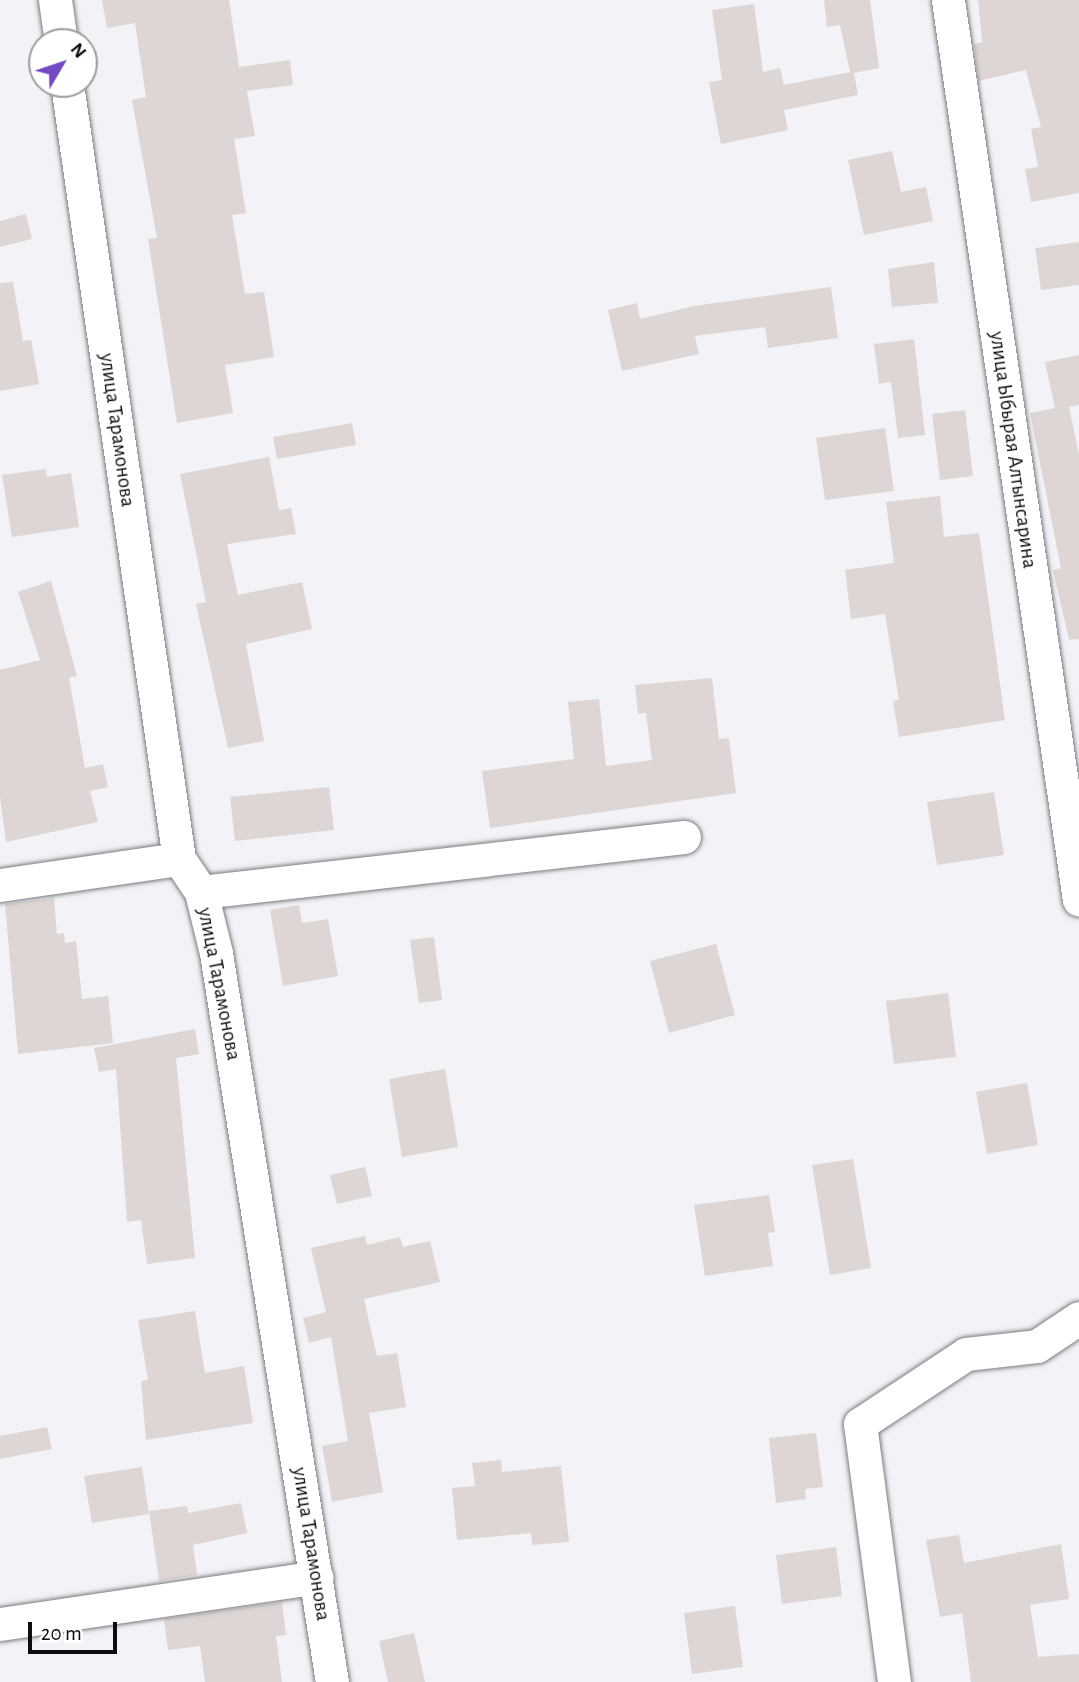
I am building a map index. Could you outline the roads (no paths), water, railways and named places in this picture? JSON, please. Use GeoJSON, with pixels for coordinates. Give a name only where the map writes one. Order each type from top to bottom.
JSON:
{"type":"FeatureCollection","features":[{"type":"Feature","properties":{"kind":"street"},"geometry":{"type":"LineString","coordinates":[[55,0],[59,28]]}},
{"type":"Feature","properties":{"kind":"street","name":"улица Ыбырая Алтынсарина"},"geometry":{"type":"LineString","coordinates":[[948,0],[1079,900]]}},
{"type":"Feature","properties":{"kind":"street","name":"улица Тарамонова"},"geometry":{"type":"LineString","coordinates":[[69,98],[179,859],[201,891],[216,953],[332,1682]]}},
{"type":"Feature","properties":{"kind":"street"},"geometry":{"type":"LineString","coordinates":[[201,891],[684,837]]}},
{"type":"Feature","properties":{"kind":"street"},"geometry":{"type":"LineString","coordinates":[[0,884],[179,859]]}},
{"type":"Feature","properties":{"kind":"street"},"geometry":{"type":"LineString","coordinates":[[894,1682],[860,1424],[966,1353],[1037,1346],[1079,1318]]}},
{"type":"Feature","properties":{"kind":"street"},"geometry":{"type":"LineString","coordinates":[[0,1623],[317,1577]]}}]}
